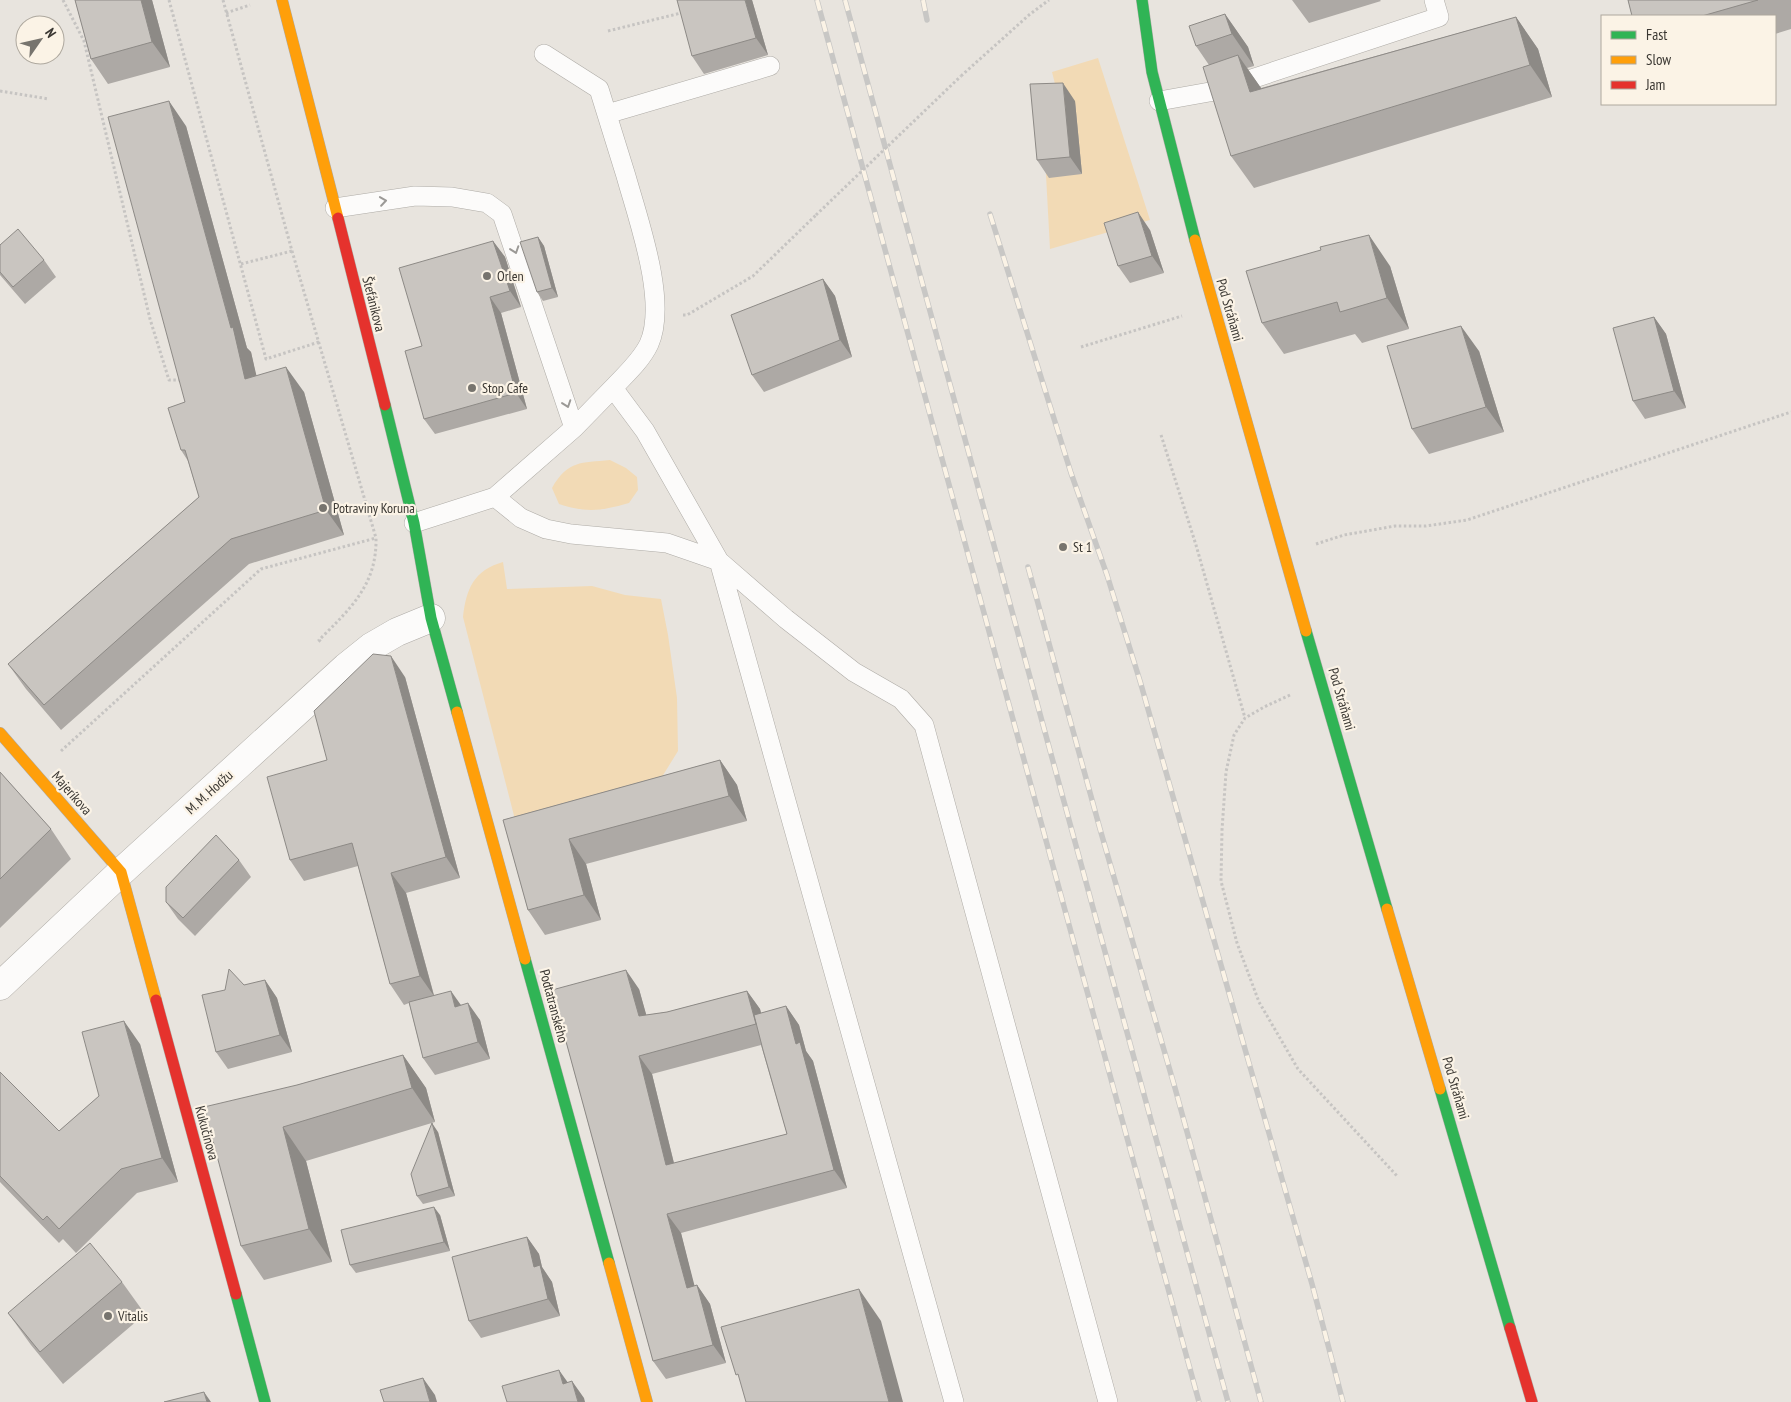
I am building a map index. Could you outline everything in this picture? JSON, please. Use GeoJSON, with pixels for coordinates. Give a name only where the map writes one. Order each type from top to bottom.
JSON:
{"type":"FeatureCollection","features":[{"type":"Feature","properties":{"kind":"street","name":"Štefánikova"},"geometry":{"type":"LineString","coordinates":[[282,0],[299,61],[334,208],[414,523],[431,618]]}},
{"type":"Feature","properties":{"kind":"street","name":"Pod Stráňami"},"geometry":{"type":"LineString","coordinates":[[1142,0],[1152,72],[1187,211],[1321,682],[1532,1402]]}},
{"type":"Feature","properties":{"kind":"street","name":"M. M. Hodžu"},"geometry":{"type":"LineString","coordinates":[[0,986],[346,667],[371,647],[431,618]]}},
{"type":"Feature","properties":{"kind":"street","name":"Podtatranského"},"geometry":{"type":"LineString","coordinates":[[431,618],[647,1402]]}},
{"type":"Feature","properties":{"kind":"street","name":"Majeríkova"},"geometry":{"type":"LineString","coordinates":[[1,737],[122,872]]}},
{"type":"Feature","properties":{"kind":"street","name":"Kukučínova"},"geometry":{"type":"LineString","coordinates":[[122,872],[264,1402]]}},
{"type":"Feature","properties":{"kind":"lane"},"geometry":{"type":"LineString","coordinates":[[1159,101],[1215,91],[1439,17],[1434,0]]}},
{"type":"Feature","properties":{"kind":"lane"},"geometry":{"type":"LineString","coordinates":[[414,523],[495,497],[574,428],[636,363],[649,343],[655,318],[654,284],[642,232],[600,88],[544,54]]}},
{"type":"Feature","properties":{"kind":"lane"},"geometry":{"type":"LineString","coordinates":[[607,114],[770,66]]}},
{"type":"Feature","properties":{"kind":"lane"},"geometry":{"type":"LineString","coordinates":[[334,208],[415,196],[452,197],[487,203],[502,214],[574,428]]}},
{"type":"Feature","properties":{"kind":"lane"},"geometry":{"type":"LineString","coordinates":[[613,388],[646,431],[719,561],[954,1402]]}},
{"type":"Feature","properties":{"kind":"lane"},"geometry":{"type":"LineString","coordinates":[[495,497],[521,518],[546,529],[571,534],[667,543],[719,561],[786,619],[854,672],[901,699],[924,725],[1108,1402]]}},
{"type":"Feature","properties":{"kind":"path"},"geometry":{"type":"LineString","coordinates":[[62,0],[84,41],[150,319],[169,380],[190,381]]}},
{"type":"Feature","properties":{"kind":"path"},"geometry":{"type":"LineString","coordinates":[[169,0],[266,359],[319,342]]}},
{"type":"Feature","properties":{"kind":"path"},"geometry":{"type":"LineString","coordinates":[[223,0],[292,250],[376,538],[376,556],[366,587],[351,608],[319,640]]}},
{"type":"Feature","properties":{"kind":"path"},"geometry":{"type":"LineString","coordinates":[[655,318],[687,315],[753,276],[961,76],[1029,15],[1049,0]]}},
{"type":"Feature","properties":{"kind":"path"},"geometry":{"type":"LineString","coordinates":[[226,13],[255,4]]}},
{"type":"Feature","properties":{"kind":"path"},"geometry":{"type":"LineString","coordinates":[[680,6],[684,22]]}},
{"type":"Feature","properties":{"kind":"path"},"geometry":{"type":"LineString","coordinates":[[608,31],[681,13]]}},
{"type":"Feature","properties":{"kind":"path"},"geometry":{"type":"LineString","coordinates":[[0,91],[48,100]]}},
{"type":"Feature","properties":{"kind":"path"},"geometry":{"type":"LineString","coordinates":[[241,264],[292,250]]}},
{"type":"Feature","properties":{"kind":"path"},"geometry":{"type":"LineString","coordinates":[[1080,347],[1214,306]]}},
{"type":"Feature","properties":{"kind":"path"},"geometry":{"type":"LineString","coordinates":[[1284,554],[1353,534],[1395,526],[1426,526],[1467,520],[1791,412]]}},
{"type":"Feature","properties":{"kind":"path"},"geometry":{"type":"LineString","coordinates":[[1161,435],[1196,545],[1245,718]]}},
{"type":"Feature","properties":{"kind":"path"},"geometry":{"type":"LineString","coordinates":[[56,756],[261,569],[376,538]]}},
{"type":"Feature","properties":{"kind":"path"},"geometry":{"type":"LineString","coordinates":[[1321,682],[1264,707],[1245,718],[1234,736],[1226,772],[1221,881],[1236,944],[1259,1002],[1298,1069],[1398,1177]]}},
{"type":"Feature","properties":{"kind":"shaded area"},"geometry":{"type":"Polygon","coordinates":[[[1098,58],[1150,220],[1050,249],[1042,101],[1058,96],[1052,72],[1098,58]]]}},
{"type":"Feature","properties":{"kind":"shaded area"},"geometry":{"type":"Polygon","coordinates":[[[610,460],[626,468],[637,477],[638,490],[629,503],[594,510],[578,509],[559,504],[552,488],[564,472],[583,463],[610,460]]]}},
{"type":"Feature","properties":{"kind":"shaded area"},"geometry":{"type":"Polygon","coordinates":[[[503,562],[507,589],[592,586],[625,595],[661,599],[677,698],[678,751],[652,793],[520,839],[463,617],[466,598],[473,582],[485,570],[503,562]]]}},
{"type":"Feature","properties":{"kind":"building"},"geometry":{"type":"Polygon","coordinates":[[[75,0],[141,0],[152,42],[91,59],[75,0]]]}},
{"type":"Feature","properties":{"kind":"building"},"geometry":{"type":"Polygon","coordinates":[[[677,0],[745,0],[756,38],[692,56],[677,0]]]}},
{"type":"Feature","properties":{"kind":"building"},"geometry":{"type":"Polygon","coordinates":[[[1628,0],[1758,0],[1706,15],[1632,15],[1628,0]]]}},
{"type":"Feature","properties":{"kind":"building"},"geometry":{"type":"Polygon","coordinates":[[[1225,14],[1232,34],[1196,46],[1189,26],[1225,14]]]}},
{"type":"Feature","properties":{"kind":"building"},"geometry":{"type":"Polygon","coordinates":[[[1516,17],[1530,65],[1231,156],[1203,67],[1238,55],[1250,92],[1516,17]]]}},
{"type":"Feature","properties":{"kind":"building"},"geometry":{"type":"Polygon","coordinates":[[[1063,83],[1070,157],[1037,160],[1030,84],[1063,83]]]}},
{"type":"Feature","properties":{"kind":"building"},"geometry":{"type":"Polygon","coordinates":[[[169,101],[231,328],[233,327],[245,379],[286,367],[326,510],[231,539],[44,705],[8,664],[199,497],[185,450],[181,450],[168,408],[185,402],[108,117],[169,101]]]}},
{"type":"Feature","properties":{"kind":"building"},"geometry":{"type":"Polygon","coordinates":[[[1138,212],[1152,256],[1118,266],[1104,223],[1138,212]]]}},
{"type":"Feature","properties":{"kind":"building"},"geometry":{"type":"Polygon","coordinates":[[[18,229],[44,260],[13,287],[0,272],[0,245],[18,229]]]}},
{"type":"Feature","properties":{"kind":"building"},"geometry":{"type":"Polygon","coordinates":[[[1369,235],[1387,298],[1340,312],[1337,302],[1262,323],[1246,271],[1321,250],[1320,247],[1369,235]]]}},
{"type":"Feature","properties":{"kind":"building"},"geometry":{"type":"Polygon","coordinates":[[[538,237],[552,288],[537,292],[520,242],[538,237]]]}},
{"type":"Feature","properties":{"kind":"building"},"geometry":{"type":"Polygon","coordinates":[[[493,241],[510,291],[490,297],[516,393],[424,419],[405,351],[422,346],[399,268],[493,241]]]}},
{"type":"Feature","properties":{"kind":"building"},"geometry":{"type":"Polygon","coordinates":[[[823,279],[840,340],[752,375],[731,315],[823,279]]]}},
{"type":"Feature","properties":{"kind":"building"},"geometry":{"type":"Polygon","coordinates":[[[1654,317],[1674,391],[1633,401],[1613,328],[1654,317]]]}},
{"type":"Feature","properties":{"kind":"building"},"geometry":{"type":"Polygon","coordinates":[[[1461,326],[1486,407],[1412,429],[1387,346],[1461,326]]]}},
{"type":"Feature","properties":{"kind":"building"},"geometry":{"type":"Polygon","coordinates":[[[373,654],[391,656],[446,857],[391,873],[420,976],[390,984],[352,843],[290,860],[267,777],[327,760],[314,711],[373,654]]]}},
{"type":"Feature","properties":{"kind":"building"},"geometry":{"type":"Polygon","coordinates":[[[720,760],[729,796],[569,839],[584,895],[528,910],[503,820],[720,760]]]}},
{"type":"Feature","properties":{"kind":"building"},"geometry":{"type":"Polygon","coordinates":[[[0,772],[51,829],[0,879],[0,772]]]}},
{"type":"Feature","properties":{"kind":"building"},"geometry":{"type":"Polygon","coordinates":[[[216,835],[239,860],[183,918],[166,902],[166,887],[216,835]]]}},
{"type":"Feature","properties":{"kind":"building"},"geometry":{"type":"Polygon","coordinates":[[[229,969],[244,985],[265,980],[280,1035],[216,1052],[202,995],[225,990],[229,969]]]}},
{"type":"Feature","properties":{"kind":"building"},"geometry":{"type":"Polygon","coordinates":[[[626,970],[639,1016],[667,1012],[747,991],[756,1024],[639,1056],[666,1165],[787,1134],[754,1015],[786,1006],[796,1044],[800,1042],[834,1170],[667,1214],[687,1288],[697,1285],[713,1345],[653,1361],[552,990],[626,970]]]}},
{"type":"Feature","properties":{"kind":"building"},"geometry":{"type":"Polygon","coordinates":[[[451,991],[455,1007],[468,1003],[478,1042],[423,1058],[409,1002],[451,991]]]}},
{"type":"Feature","properties":{"kind":"building"},"geometry":{"type":"Polygon","coordinates":[[[124,1021],[162,1158],[121,1169],[59,1229],[47,1216],[43,1220],[0,1176],[0,1072],[59,1131],[99,1096],[82,1032],[124,1021]]]}},
{"type":"Feature","properties":{"kind":"building"},"geometry":{"type":"Polygon","coordinates":[[[403,1055],[412,1088],[283,1127],[309,1229],[241,1246],[204,1107],[297,1085],[403,1055]]]}},
{"type":"Feature","properties":{"kind":"building"},"geometry":{"type":"Polygon","coordinates":[[[432,1123],[449,1187],[417,1196],[411,1174],[432,1123]]]}},
{"type":"Feature","properties":{"kind":"building"},"geometry":{"type":"Polygon","coordinates":[[[434,1207],[444,1242],[350,1265],[341,1230],[434,1207]]]}},
{"type":"Feature","properties":{"kind":"building"},"geometry":{"type":"Polygon","coordinates":[[[527,1237],[534,1267],[540,1265],[548,1299],[469,1321],[452,1257],[527,1237]]]}},
{"type":"Feature","properties":{"kind":"building"},"geometry":{"type":"Polygon","coordinates":[[[90,1243],[122,1282],[40,1352],[8,1313],[90,1243]]]}},
{"type":"Feature","properties":{"kind":"building"},"geometry":{"type":"Polygon","coordinates":[[[859,1289],[889,1402],[746,1402],[721,1327],[859,1289]]]}},
{"type":"Feature","properties":{"kind":"building"},"geometry":{"type":"Polygon","coordinates":[[[559,1370],[563,1384],[572,1381],[578,1402],[507,1402],[502,1386],[559,1370]]]}},
{"type":"Feature","properties":{"kind":"building"},"geometry":{"type":"Polygon","coordinates":[[[423,1378],[430,1402],[384,1402],[380,1390],[423,1378]]]}},
{"type":"Feature","properties":{"kind":"building"},"geometry":{"type":"Polygon","coordinates":[[[204,1392],[207,1402],[164,1402],[204,1392]]]}},
{"type":"Feature","properties":{"kind":"railway"},"geometry":{"type":"LineString","coordinates":[[817,0],[1199,1402]]}},
{"type":"Feature","properties":{"kind":"railway"},"geometry":{"type":"LineString","coordinates":[[845,0],[1228,1402]]}},
{"type":"Feature","properties":{"kind":"railway"},"geometry":{"type":"LineString","coordinates":[[923,0],[927,20]]}},
{"type":"Feature","properties":{"kind":"railway"},"geometry":{"type":"LineString","coordinates":[[990,214],[1071,473],[1107,575],[1140,681],[1312,1284],[1343,1402]]}},
{"type":"Feature","properties":{"kind":"railway"},"geometry":{"type":"LineString","coordinates":[[1028,567],[1100,829],[1175,1088],[1261,1402]]}},
{"type":"Feature","properties":{"kind":"traffic: fast"},"geometry":{"type":"LineString","coordinates":[[1142,0],[1152,72],[1195,240]]}},
{"type":"Feature","properties":{"kind":"traffic: fast"},"geometry":{"type":"LineString","coordinates":[[385,405],[414,523],[431,618],[457,712]]}},
{"type":"Feature","properties":{"kind":"traffic: fast"},"geometry":{"type":"LineString","coordinates":[[1306,631],[1387,909]]}},
{"type":"Feature","properties":{"kind":"traffic: fast"},"geometry":{"type":"LineString","coordinates":[[525,959],[609,1263]]}},
{"type":"Feature","properties":{"kind":"traffic: fast"},"geometry":{"type":"LineString","coordinates":[[1440,1089],[1510,1328]]}},
{"type":"Feature","properties":{"kind":"traffic: fast"},"geometry":{"type":"LineString","coordinates":[[236,1294],[265,1402]]}},
{"type":"Feature","properties":{"kind":"traffic: slow"},"geometry":{"type":"LineString","coordinates":[[282,0],[338,218]]}},
{"type":"Feature","properties":{"kind":"traffic: slow"},"geometry":{"type":"LineString","coordinates":[[1195,240],[1306,631]]}},
{"type":"Feature","properties":{"kind":"traffic: slow"},"geometry":{"type":"LineString","coordinates":[[457,712],[525,959]]}},
{"type":"Feature","properties":{"kind":"traffic: slow"},"geometry":{"type":"LineString","coordinates":[[0,733],[121,872],[156,1000]]}},
{"type":"Feature","properties":{"kind":"traffic: slow"},"geometry":{"type":"LineString","coordinates":[[1387,909],[1440,1089]]}},
{"type":"Feature","properties":{"kind":"traffic: slow"},"geometry":{"type":"LineString","coordinates":[[609,1263],[647,1402]]}},
{"type":"Feature","properties":{"kind":"traffic: jam"},"geometry":{"type":"LineString","coordinates":[[338,218],[385,405]]}},
{"type":"Feature","properties":{"kind":"traffic: jam"},"geometry":{"type":"LineString","coordinates":[[156,1000],[236,1294]]}},
{"type":"Feature","properties":{"kind":"traffic: jam"},"geometry":{"type":"LineString","coordinates":[[1510,1328],[1532,1402]]}},
{"type":"Feature","properties":{"kind":"place","name":"Orlen"},"geometry":{"type":"Point","coordinates":[487,276]}},
{"type":"Feature","properties":{"kind":"place","name":"Stop Cafe"},"geometry":{"type":"Point","coordinates":[472,388]}},
{"type":"Feature","properties":{"kind":"place","name":"Potraviny Koruna"},"geometry":{"type":"Point","coordinates":[323,508]}},
{"type":"Feature","properties":{"kind":"place","name":"St 1"},"geometry":{"type":"Point","coordinates":[1063,547]}},
{"type":"Feature","properties":{"kind":"place","name":"Vitalis"},"geometry":{"type":"Point","coordinates":[108,1316]}}]}
